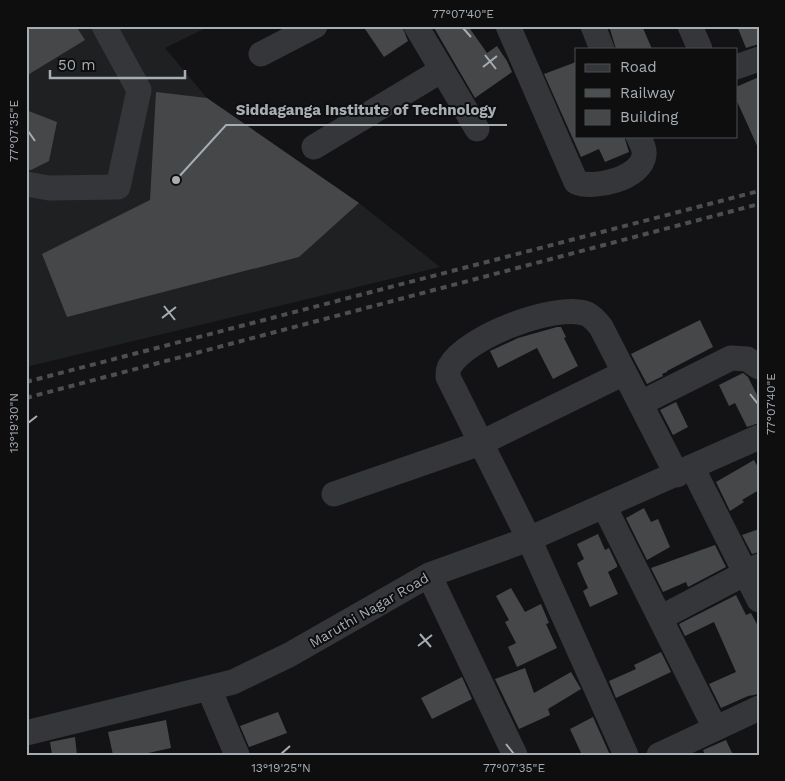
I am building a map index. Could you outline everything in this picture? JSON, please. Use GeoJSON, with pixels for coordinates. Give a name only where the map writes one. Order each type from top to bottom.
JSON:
{"type":"FeatureCollection","features":[{"type":"Feature","properties":{"kind":"street"},"geometry":{"type":"LineString","coordinates":[[26,184],[49,188],[118,187],[139,90],[104,26]]}},
{"type":"Feature","properties":{"kind":"street"},"geometry":{"type":"LineString","coordinates":[[261,54],[315,26]]}},
{"type":"Feature","properties":{"kind":"street"},"geometry":{"type":"LineString","coordinates":[[416,26],[477,129]]}},
{"type":"Feature","properties":{"kind":"street"},"geometry":{"type":"LineString","coordinates":[[508,26],[576,182],[584,186],[610,183],[639,168],[645,152],[639,138]]}},
{"type":"Feature","properties":{"kind":"street"},"geometry":{"type":"LineString","coordinates":[[593,26],[602,48]]}},
{"type":"Feature","properties":{"kind":"street"},"geometry":{"type":"LineString","coordinates":[[690,26],[700,48]]}},
{"type":"Feature","properties":{"kind":"street"},"geometry":{"type":"LineString","coordinates":[[738,66],[759,60]]}},
{"type":"Feature","properties":{"kind":"street"},"geometry":{"type":"LineString","coordinates":[[314,147],[442,70]]}},
{"type":"Feature","properties":{"kind":"street"},"geometry":{"type":"LineString","coordinates":[[626,755],[529,539],[448,377],[448,367],[463,352],[489,335],[539,316],[562,312],[586,314],[594,318],[601,327],[640,403],[684,471],[752,569],[759,600]]}},
{"type":"Feature","properties":{"kind":"street"},"geometry":{"type":"LineString","coordinates":[[640,403],[731,358],[747,359],[759,367]]}},
{"type":"Feature","properties":{"kind":"street"},"geometry":{"type":"LineString","coordinates":[[334,494],[481,443],[624,373]]}},
{"type":"Feature","properties":{"kind":"street","name":"Maruthi Nagar Road"},"geometry":{"type":"LineString","coordinates":[[26,733],[233,682],[289,655],[429,575],[529,539],[759,437]]}},
{"type":"Feature","properties":{"kind":"street"},"geometry":{"type":"LineString","coordinates":[[604,506],[715,728]]}},
{"type":"Feature","properties":{"kind":"street"},"geometry":{"type":"LineString","coordinates":[[660,618],[752,569]]}},
{"type":"Feature","properties":{"kind":"street"},"geometry":{"type":"LineString","coordinates":[[429,575],[515,755]]}},
{"type":"Feature","properties":{"kind":"street"},"geometry":{"type":"LineString","coordinates":[[209,689],[238,755]]}},
{"type":"Feature","properties":{"kind":"street"},"geometry":{"type":"LineString","coordinates":[[659,755],[759,708]]}},
{"type":"Feature","properties":{"kind":"shaded area"},"geometry":{"type":"Polygon","coordinates":[[[26,26],[210,26],[165,48],[207,98],[359,203],[440,267],[26,367],[26,26]]]}},
{"type":"Feature","properties":{"kind":"building"},"geometry":{"type":"Polygon","coordinates":[[[26,26],[76,26],[85,40],[26,76],[26,26]]]}},
{"type":"Feature","properties":{"kind":"building"},"geometry":{"type":"Polygon","coordinates":[[[363,26],[402,26],[408,41],[384,57],[363,26]]]}},
{"type":"Feature","properties":{"kind":"building"},"geometry":{"type":"Polygon","coordinates":[[[433,26],[468,26],[487,53],[497,46],[512,72],[475,98],[433,26]]]}},
{"type":"Feature","properties":{"kind":"building"},"geometry":{"type":"Polygon","coordinates":[[[609,26],[642,26],[652,48],[616,48],[609,26]]]}},
{"type":"Feature","properties":{"kind":"building"},"geometry":{"type":"Polygon","coordinates":[[[737,26],[759,26],[759,44],[746,48],[737,26]]]}},
{"type":"Feature","properties":{"kind":"building"},"geometry":{"type":"Polygon","coordinates":[[[575,62],[575,138],[625,138],[629,152],[605,162],[599,149],[581,157],[544,74],[575,62]]]}},
{"type":"Feature","properties":{"kind":"building"},"geometry":{"type":"Polygon","coordinates":[[[759,77],[759,150],[738,103],[738,86],[759,77]]]}},
{"type":"Feature","properties":{"kind":"building"},"geometry":{"type":"Polygon","coordinates":[[[156,92],[207,98],[359,203],[299,257],[67,317],[42,254],[150,200],[156,92]]]}},
{"type":"Feature","properties":{"kind":"building"},"geometry":{"type":"Polygon","coordinates":[[[26,110],[57,122],[49,161],[31,170],[26,170],[26,110]]]}},
{"type":"Feature","properties":{"kind":"building"},"geometry":{"type":"Polygon","coordinates":[[[700,320],[713,347],[667,371],[662,374],[663,376],[647,384],[631,354],[700,320]]]}},
{"type":"Feature","properties":{"kind":"building"},"geometry":{"type":"Polygon","coordinates":[[[561,327],[566,337],[564,338],[578,366],[553,379],[537,348],[498,368],[490,351],[518,338],[561,327]]]}},
{"type":"Feature","properties":{"kind":"building"},"geometry":{"type":"Polygon","coordinates":[[[743,373],[748,377],[759,399],[759,423],[747,427],[735,403],[729,406],[719,385],[743,373]]]}},
{"type":"Feature","properties":{"kind":"building"},"geometry":{"type":"Polygon","coordinates":[[[676,402],[688,427],[673,435],[660,410],[676,402]]]}},
{"type":"Feature","properties":{"kind":"building"},"geometry":{"type":"Polygon","coordinates":[[[754,460],[759,469],[759,490],[742,500],[744,502],[730,511],[716,482],[754,460]]]}},
{"type":"Feature","properties":{"kind":"building"},"geometry":{"type":"Polygon","coordinates":[[[644,508],[651,522],[658,519],[670,547],[647,560],[626,518],[644,508]]]}},
{"type":"Feature","properties":{"kind":"building"},"geometry":{"type":"Polygon","coordinates":[[[759,529],[759,552],[752,554],[742,535],[759,529]]]}},
{"type":"Feature","properties":{"kind":"building"},"geometry":{"type":"Polygon","coordinates":[[[598,534],[605,550],[609,548],[617,565],[617,567],[608,572],[618,594],[590,607],[583,591],[588,588],[577,563],[584,559],[577,544],[598,534]]]}},
{"type":"Feature","properties":{"kind":"building"},"geometry":{"type":"Polygon","coordinates":[[[715,545],[726,567],[688,587],[686,582],[663,592],[651,568],[715,545]]]}},
{"type":"Feature","properties":{"kind":"building"},"geometry":{"type":"Polygon","coordinates":[[[511,588],[525,612],[541,604],[549,623],[546,624],[557,648],[517,667],[508,647],[516,643],[505,622],[509,620],[496,596],[511,588]]]}},
{"type":"Feature","properties":{"kind":"building"},"geometry":{"type":"Polygon","coordinates":[[[736,595],[746,615],[751,613],[759,628],[759,694],[748,696],[721,708],[709,684],[736,672],[714,622],[685,636],[679,624],[736,595]]]}},
{"type":"Feature","properties":{"kind":"building"},"geometry":{"type":"Polygon","coordinates":[[[661,652],[671,672],[616,698],[609,681],[636,669],[634,665],[661,652]]]}},
{"type":"Feature","properties":{"kind":"building"},"geometry":{"type":"Polygon","coordinates":[[[525,668],[534,693],[571,672],[581,689],[548,709],[550,715],[519,729],[495,679],[525,668]]]}},
{"type":"Feature","properties":{"kind":"building"},"geometry":{"type":"Polygon","coordinates":[[[462,677],[472,699],[432,719],[421,698],[462,677]]]}},
{"type":"Feature","properties":{"kind":"building"},"geometry":{"type":"Polygon","coordinates":[[[278,712],[287,733],[249,747],[240,726],[278,712]]]}},
{"type":"Feature","properties":{"kind":"building"},"geometry":{"type":"Polygon","coordinates":[[[593,717],[610,755],[582,755],[570,729],[593,717]]]}},
{"type":"Feature","properties":{"kind":"building"},"geometry":{"type":"Polygon","coordinates":[[[166,720],[171,748],[139,755],[113,755],[108,732],[166,720]]]}},
{"type":"Feature","properties":{"kind":"building"},"geometry":{"type":"Polygon","coordinates":[[[75,737],[77,755],[52,755],[50,742],[75,737]]]}},
{"type":"Feature","properties":{"kind":"building"},"geometry":{"type":"Polygon","coordinates":[[[726,740],[733,755],[705,755],[703,750],[726,740]]]}},
{"type":"Feature","properties":{"kind":"railway"},"geometry":{"type":"LineString","coordinates":[[26,382],[759,191]]}},
{"type":"Feature","properties":{"kind":"railway"},"geometry":{"type":"LineString","coordinates":[[26,398],[759,204]]}},
{"type":"Feature","properties":{"kind":"place","name":"Siddaganga Institute of Technology"},"geometry":{"type":"Point","coordinates":[176,180]}}]}
